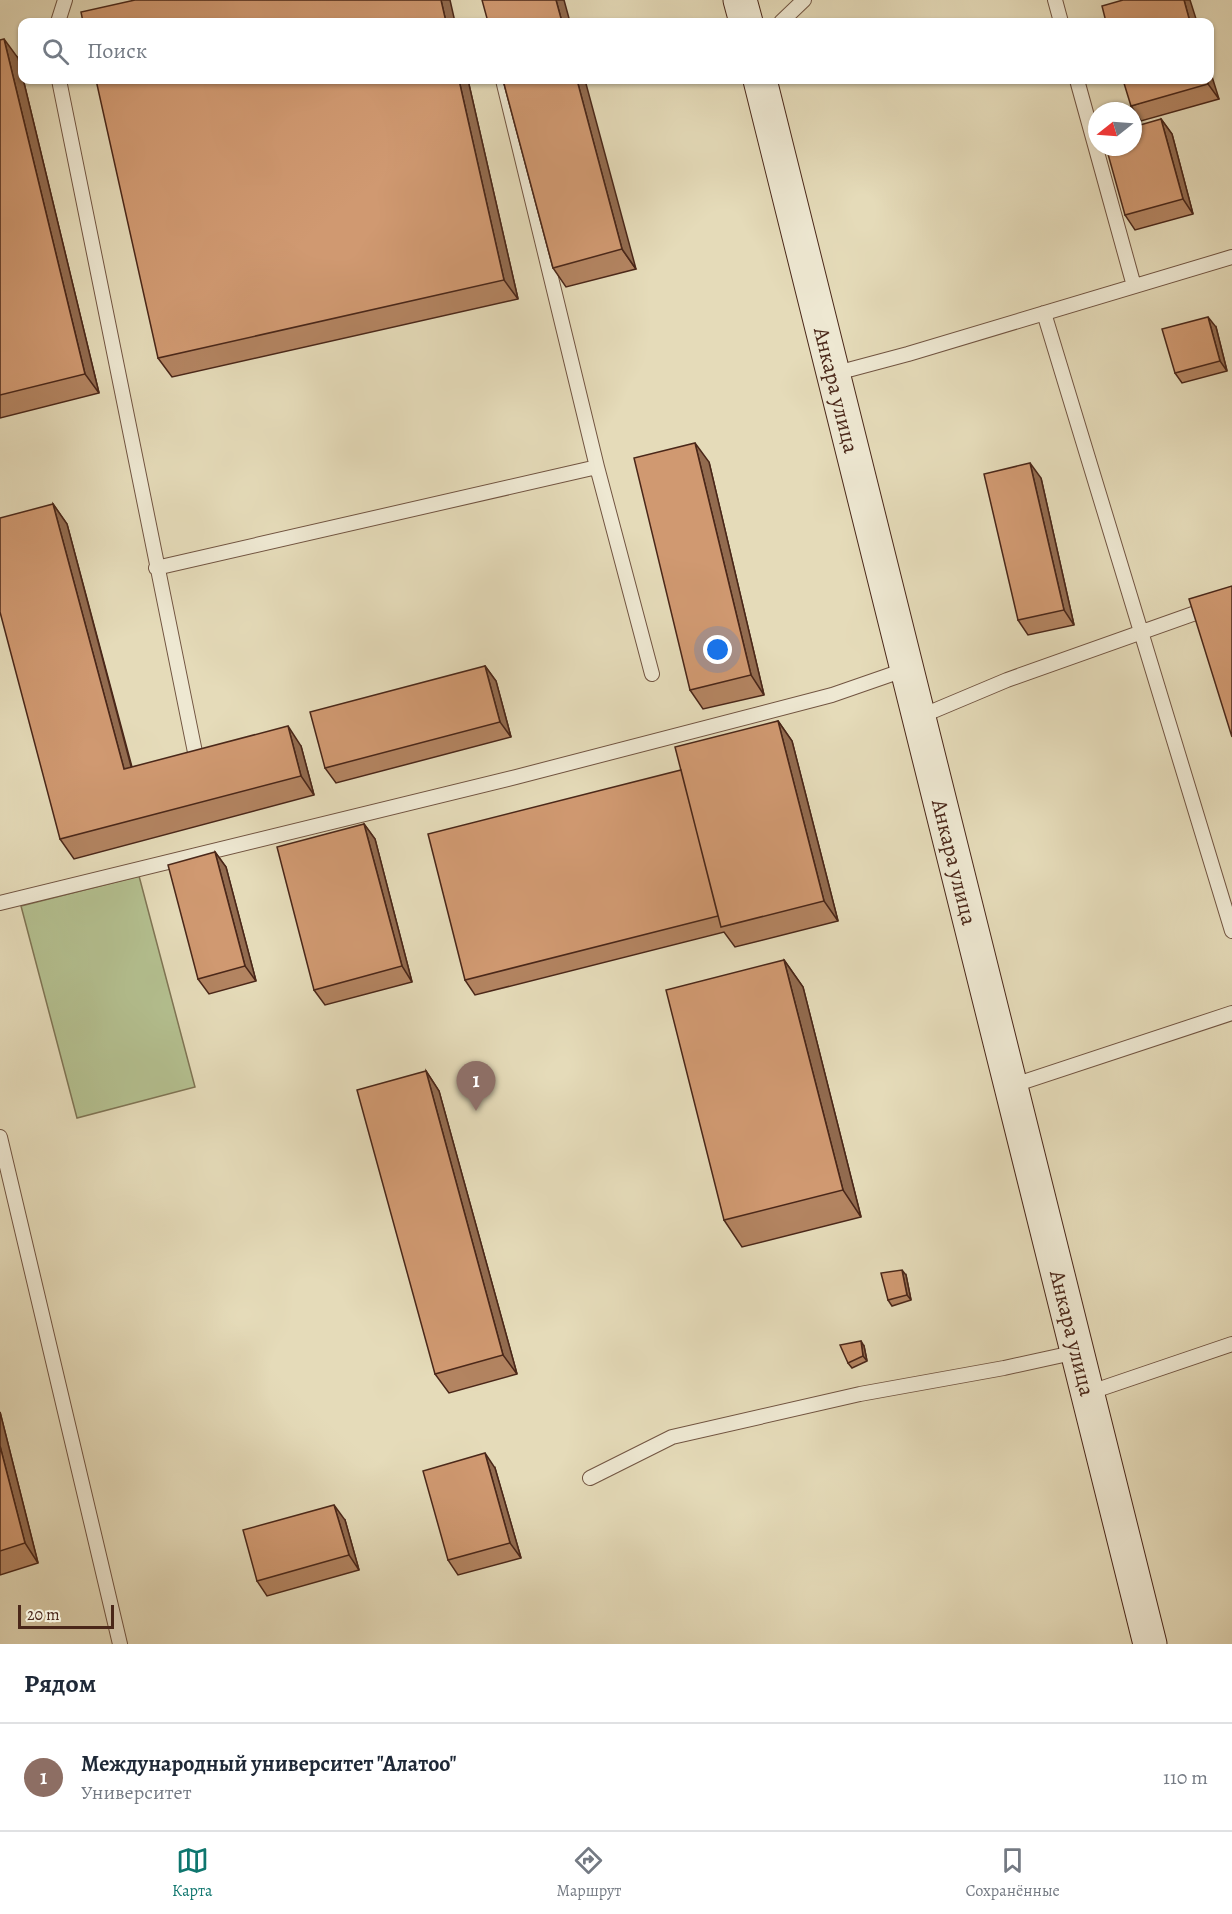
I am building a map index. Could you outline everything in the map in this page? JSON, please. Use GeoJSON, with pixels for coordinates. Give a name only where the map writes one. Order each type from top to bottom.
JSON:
{"type":"FeatureCollection","features":[{"type":"Feature","properties":{"kind":"main road"},"geometry":{"type":"LineString","coordinates":[[740,0],[745,18]]}},
{"type":"Feature","properties":{"kind":"main road","name":"Анкара улица"},"geometry":{"type":"LineString","coordinates":[[761,84],[1150,1644]]}},
{"type":"Feature","properties":{"kind":"lane"},"geometry":{"type":"LineString","coordinates":[[59,18],[65,0]]}},
{"type":"Feature","properties":{"kind":"lane"},"geometry":{"type":"LineString","coordinates":[[785,18],[804,0]]}},
{"type":"Feature","properties":{"kind":"lane"},"geometry":{"type":"LineString","coordinates":[[1055,0],[1060,18]]}},
{"type":"Feature","properties":{"kind":"lane"},"geometry":{"type":"LineString","coordinates":[[59,84],[197,762]]}},
{"type":"Feature","properties":{"kind":"lane"},"geometry":{"type":"LineString","coordinates":[[504,84],[597,467],[652,674]]}},
{"type":"Feature","properties":{"kind":"lane"},"geometry":{"type":"LineString","coordinates":[[1078,84],[1134,286]]}},
{"type":"Feature","properties":{"kind":"lane"},"geometry":{"type":"LineString","coordinates":[[834,374],[1232,257]]}},
{"type":"Feature","properties":{"kind":"lane"},"geometry":{"type":"LineString","coordinates":[[1044,313],[1232,931]]}},
{"type":"Feature","properties":{"kind":"lane"},"geometry":{"type":"LineString","coordinates":[[156,568],[597,467]]}},
{"type":"Feature","properties":{"kind":"lane"},"geometry":{"type":"LineString","coordinates":[[919,717],[1007,680],[1232,600]]}},
{"type":"Feature","properties":{"kind":"lane"},"geometry":{"type":"LineString","coordinates":[[0,903],[539,771],[832,695],[907,669]]}},
{"type":"Feature","properties":{"kind":"lane"},"geometry":{"type":"LineString","coordinates":[[1011,1086],[1232,1013]]}},
{"type":"Feature","properties":{"kind":"lane"},"geometry":{"type":"LineString","coordinates":[[0,1137],[120,1644]]}},
{"type":"Feature","properties":{"kind":"lane"},"geometry":{"type":"LineString","coordinates":[[1088,1393],[1232,1344]]}},
{"type":"Feature","properties":{"kind":"lane"},"geometry":{"type":"LineString","coordinates":[[590,1478],[672,1437],[860,1394],[1004,1368],[1077,1352]]}},
{"type":"Feature","properties":{"kind":"green space"},"geometry":{"type":"Polygon","coordinates":[[[139,876],[195,1087],[77,1118],[21,906],[139,876]]]}},
{"type":"Feature","properties":{"kind":"building"},"geometry":{"type":"Polygon","coordinates":[[[135,0],[441,0],[445,18],[82,18],[81,12],[135,0]]]}},
{"type":"Feature","properties":{"kind":"building"},"geometry":{"type":"Polygon","coordinates":[[[482,0],[556,0],[561,18],[487,18],[482,0]]]}},
{"type":"Feature","properties":{"kind":"building"},"geometry":{"type":"Polygon","coordinates":[[[1123,0],[1184,0],[1189,18],[1105,18],[1102,6],[1123,0]]]}},
{"type":"Feature","properties":{"kind":"building"},"geometry":{"type":"Polygon","coordinates":[[[4,39],[85,374],[0,395],[0,40],[4,39]]]}},
{"type":"Feature","properties":{"kind":"building"},"geometry":{"type":"Polygon","coordinates":[[[97,84],[460,84],[504,280],[158,358],[97,84]]]}},
{"type":"Feature","properties":{"kind":"building"},"geometry":{"type":"Polygon","coordinates":[[[504,84],[578,84],[622,249],[553,268],[504,84]]]}},
{"type":"Feature","properties":{"kind":"building"},"geometry":{"type":"Polygon","coordinates":[[[1124,84],[1208,84],[1142,103],[1130,102],[1124,84]]]}},
{"type":"Feature","properties":{"kind":"building"},"geometry":{"type":"Polygon","coordinates":[[[1161,119],[1183,199],[1125,215],[1109,156],[1142,156],[1142,124],[1161,119]]]}},
{"type":"Feature","properties":{"kind":"building"},"geometry":{"type":"Polygon","coordinates":[[[1208,317],[1220,361],[1175,373],[1162,329],[1208,317]]]}},
{"type":"Feature","properties":{"kind":"building"},"geometry":{"type":"Polygon","coordinates":[[[695,443],[751,675],[690,690],[634,458],[695,443]]]}},
{"type":"Feature","properties":{"kind":"building"},"geometry":{"type":"Polygon","coordinates":[[[1030,463],[1064,610],[1018,620],[984,474],[1030,463]]]}},
{"type":"Feature","properties":{"kind":"building"},"geometry":{"type":"Polygon","coordinates":[[[53,504],[124,769],[288,726],[301,776],[60,839],[0,612],[0,518],[53,504]]]}},
{"type":"Feature","properties":{"kind":"building"},"geometry":{"type":"Polygon","coordinates":[[[1232,586],[1232,737],[1189,599],[1232,586]]]}},
{"type":"Feature","properties":{"kind":"building"},"geometry":{"type":"Polygon","coordinates":[[[485,666],[500,722],[325,768],[310,712],[485,666]]]}},
{"type":"Feature","properties":{"kind":"building"},"geometry":{"type":"Polygon","coordinates":[[[778,721],[824,901],[721,927],[675,747],[778,721]]]}},
{"type":"Feature","properties":{"kind":"building"},"geometry":{"type":"Polygon","coordinates":[[[681,770],[718,916],[465,980],[428,834],[681,770]]]}},
{"type":"Feature","properties":{"kind":"building"},"geometry":{"type":"Polygon","coordinates":[[[364,824],[402,966],[314,990],[277,847],[364,824]]]}},
{"type":"Feature","properties":{"kind":"building"},"geometry":{"type":"Polygon","coordinates":[[[215,852],[245,966],[198,979],[168,865],[215,852]]]}},
{"type":"Feature","properties":{"kind":"building"},"geometry":{"type":"Polygon","coordinates":[[[784,960],[843,1190],[724,1220],[666,990],[784,960]]]}},
{"type":"Feature","properties":{"kind":"building"},"geometry":{"type":"Polygon","coordinates":[[[426,1071],[503,1355],[435,1374],[357,1090],[426,1071]]]}},
{"type":"Feature","properties":{"kind":"building"},"geometry":{"type":"Polygon","coordinates":[[[902,1270],[907,1295],[888,1300],[881,1273],[902,1270]]]}},
{"type":"Feature","properties":{"kind":"building"},"geometry":{"type":"Polygon","coordinates":[[[861,1341],[863,1356],[848,1363],[840,1345],[861,1341]]]}},
{"type":"Feature","properties":{"kind":"building"},"geometry":{"type":"Polygon","coordinates":[[[0,1446],[25,1543],[0,1551],[0,1446]]]}},
{"type":"Feature","properties":{"kind":"building"},"geometry":{"type":"Polygon","coordinates":[[[485,1453],[510,1543],[448,1560],[423,1471],[485,1453]]]}},
{"type":"Feature","properties":{"kind":"building"},"geometry":{"type":"Polygon","coordinates":[[[334,1505],[349,1555],[257,1581],[243,1530],[334,1505]]]}},
{"type":"Feature","properties":{"kind":"place","name":"Международный университет \"Алатоо\""},"geometry":{"type":"Point","coordinates":[476,1111]}}]}
